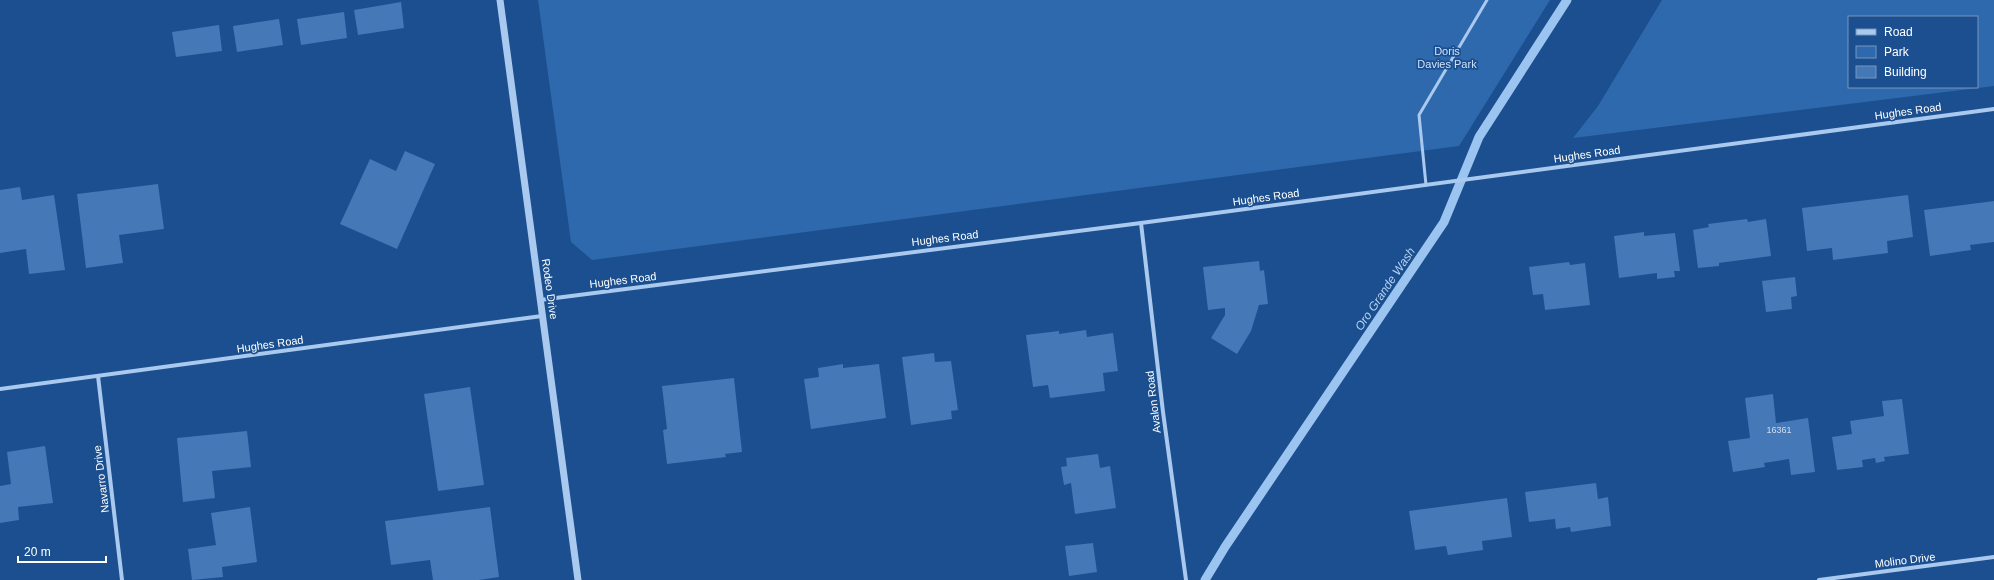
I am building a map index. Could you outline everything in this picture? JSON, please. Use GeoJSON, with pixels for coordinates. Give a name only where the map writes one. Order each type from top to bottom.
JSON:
{"type":"FeatureCollection","features":[{"type":"Feature","properties":{"kind":"street","name":"Rodeo Drive"},"geometry":{"type":"LineString","coordinates":[[500,0],[578,580]]}},
{"type":"Feature","properties":{"kind":"street","name":"Hughes Road"},"geometry":{"type":"LineString","coordinates":[[540,300],[1141,223],[1994,108]]}},
{"type":"Feature","properties":{"kind":"street","name":"Avalon Road"},"geometry":{"type":"LineString","coordinates":[[1141,223],[1164,420],[1186,580]]}},
{"type":"Feature","properties":{"kind":"street","name":"Hughes Road"},"geometry":{"type":"LineString","coordinates":[[0,389],[542,316]]}},
{"type":"Feature","properties":{"kind":"street","name":"Navarro Drive"},"geometry":{"type":"LineString","coordinates":[[98,376],[122,580]]}},
{"type":"Feature","properties":{"kind":"street","name":"Molino Drive"},"geometry":{"type":"LineString","coordinates":[[1819,580],[1994,557]]}},
{"type":"Feature","properties":{"kind":"lane"},"geometry":{"type":"LineString","coordinates":[[1426,185],[1419,114],[1488,0]]}},
{"type":"Feature","properties":{"kind":"green space","name":"Doris Davies Park"},"geometry":{"type":"Polygon","coordinates":[[[538,0],[1550,0],[1459,146],[592,260],[571,242],[538,0]]]}},
{"type":"Feature","properties":{"kind":"green space"},"geometry":{"type":"Polygon","coordinates":[[[1662,0],[1994,0],[1994,86],[1978,88],[1978,16],[1848,16],[1848,88],[1978,88],[1573,138],[1598,106],[1662,0]]]}},
{"type":"Feature","properties":{"kind":"building"},"geometry":{"type":"Polygon","coordinates":[[[401,2],[404,28],[358,35],[354,10],[401,2]]]}},
{"type":"Feature","properties":{"kind":"building"},"geometry":{"type":"Polygon","coordinates":[[[344,12],[347,38],[301,45],[297,19],[344,12]]]}},
{"type":"Feature","properties":{"kind":"building"},"geometry":{"type":"Polygon","coordinates":[[[279,19],[283,45],[237,52],[233,26],[279,19]]]}},
{"type":"Feature","properties":{"kind":"building"},"geometry":{"type":"Polygon","coordinates":[[[219,25],[222,51],[176,57],[172,32],[219,25]]]}},
{"type":"Feature","properties":{"kind":"building"},"geometry":{"type":"Polygon","coordinates":[[[405,151],[435,164],[397,249],[340,224],[370,159],[396,171],[405,151]]]}},
{"type":"Feature","properties":{"kind":"building"},"geometry":{"type":"Polygon","coordinates":[[[158,184],[164,229],[119,235],[123,263],[86,268],[77,194],[158,184]]]}},
{"type":"Feature","properties":{"kind":"building"},"geometry":{"type":"Polygon","coordinates":[[[20,187],[22,200],[54,195],[65,270],[29,274],[26,249],[0,253],[0,190],[20,187]]]}},
{"type":"Feature","properties":{"kind":"building"},"geometry":{"type":"Polygon","coordinates":[[[1908,195],[1913,237],[1887,241],[1888,253],[1833,260],[1832,248],[1807,251],[1802,208],[1908,195]]]}},
{"type":"Feature","properties":{"kind":"building"},"geometry":{"type":"Polygon","coordinates":[[[1994,201],[1994,242],[1970,245],[1971,250],[1930,256],[1924,210],[1994,201]]]}},
{"type":"Feature","properties":{"kind":"building"},"geometry":{"type":"Polygon","coordinates":[[[1747,219],[1748,222],[1766,219],[1771,256],[1719,263],[1719,266],[1698,268],[1693,230],[1709,227],[1708,224],[1747,219]]]}},
{"type":"Feature","properties":{"kind":"building"},"geometry":{"type":"Polygon","coordinates":[[[1644,232],[1644,236],[1675,233],[1680,271],[1674,271],[1675,277],[1657,279],[1657,273],[1619,278],[1614,236],[1644,232]]]}},
{"type":"Feature","properties":{"kind":"building"},"geometry":{"type":"Polygon","coordinates":[[[1259,261],[1260,271],[1264,270],[1268,304],[1259,305],[1251,331],[1237,354],[1211,338],[1225,315],[1225,308],[1208,310],[1203,267],[1259,261]]]}},
{"type":"Feature","properties":{"kind":"building"},"geometry":{"type":"Polygon","coordinates":[[[1569,262],[1570,265],[1585,263],[1590,305],[1545,310],[1543,294],[1533,295],[1529,267],[1569,262]]]}},
{"type":"Feature","properties":{"kind":"building"},"geometry":{"type":"Polygon","coordinates":[[[1795,277],[1797,296],[1791,297],[1792,309],[1766,312],[1762,281],[1795,277]]]}},
{"type":"Feature","properties":{"kind":"building"},"geometry":{"type":"Polygon","coordinates":[[[1086,330],[1087,337],[1113,333],[1118,371],[1103,373],[1105,391],[1050,398],[1048,385],[1033,387],[1026,335],[1059,331],[1059,334],[1086,330]]]}},
{"type":"Feature","properties":{"kind":"building"},"geometry":{"type":"Polygon","coordinates":[[[934,353],[935,362],[951,361],[958,410],[951,411],[952,419],[911,425],[902,357],[934,353]]]}},
{"type":"Feature","properties":{"kind":"building"},"geometry":{"type":"Polygon","coordinates":[[[843,364],[843,368],[879,364],[886,418],[811,429],[804,379],[819,377],[818,368],[843,364]]]}},
{"type":"Feature","properties":{"kind":"building"},"geometry":{"type":"Polygon","coordinates":[[[734,378],[742,452],[725,454],[726,457],[667,464],[663,430],[667,429],[662,386],[734,378]]]}},
{"type":"Feature","properties":{"kind":"building"},"geometry":{"type":"Polygon","coordinates":[[[470,387],[484,485],[438,491],[424,394],[470,387]]]}},
{"type":"Feature","properties":{"kind":"building"},"geometry":{"type":"Polygon","coordinates":[[[1773,394],[1776,423],[1808,418],[1815,472],[1791,475],[1789,459],[1764,463],[1765,467],[1733,472],[1728,441],[1750,438],[1745,398],[1773,394]]]}},
{"type":"Feature","properties":{"kind":"building"},"geometry":{"type":"Polygon","coordinates":[[[1902,399],[1909,454],[1884,457],[1885,461],[1876,463],[1875,458],[1862,460],[1863,467],[1837,470],[1832,437],[1852,434],[1850,421],[1884,416],[1882,401],[1902,399]]]}},
{"type":"Feature","properties":{"kind":"building"},"geometry":{"type":"Polygon","coordinates":[[[247,431],[251,467],[212,471],[215,498],[183,502],[177,438],[247,431]]]}},
{"type":"Feature","properties":{"kind":"building"},"geometry":{"type":"Polygon","coordinates":[[[45,446],[53,503],[18,507],[19,520],[0,523],[0,486],[11,484],[7,452],[45,446]]]}},
{"type":"Feature","properties":{"kind":"building"},"geometry":{"type":"Polygon","coordinates":[[[1098,454],[1100,468],[1110,466],[1116,508],[1075,514],[1071,483],[1064,485],[1061,467],[1067,466],[1066,458],[1098,454]]]}},
{"type":"Feature","properties":{"kind":"building"},"geometry":{"type":"Polygon","coordinates":[[[1596,483],[1598,499],[1608,497],[1611,526],[1571,532],[1570,527],[1556,529],[1555,519],[1529,522],[1525,492],[1596,483]]]}},
{"type":"Feature","properties":{"kind":"building"},"geometry":{"type":"Polygon","coordinates":[[[1507,498],[1512,537],[1482,541],[1483,550],[1448,555],[1446,546],[1415,550],[1409,511],[1507,498]]]}},
{"type":"Feature","properties":{"kind":"building"},"geometry":{"type":"Polygon","coordinates":[[[250,507],[257,562],[222,567],[223,577],[192,580],[188,549],[216,545],[211,513],[250,507]]]}},
{"type":"Feature","properties":{"kind":"building"},"geometry":{"type":"Polygon","coordinates":[[[490,507],[499,577],[479,580],[433,580],[430,560],[391,565],[385,521],[490,507]]]}},
{"type":"Feature","properties":{"kind":"building"},"geometry":{"type":"Polygon","coordinates":[[[1093,543],[1097,572],[1069,576],[1065,546],[1093,543]]]}},
{"type":"Feature","properties":{"kind":"waterway","name":"Oro Grande Wash"},"geometry":{"type":"LineString","coordinates":[[1205,580],[1225,547],[1444,222],[1479,137],[1567,0]]}}]}
